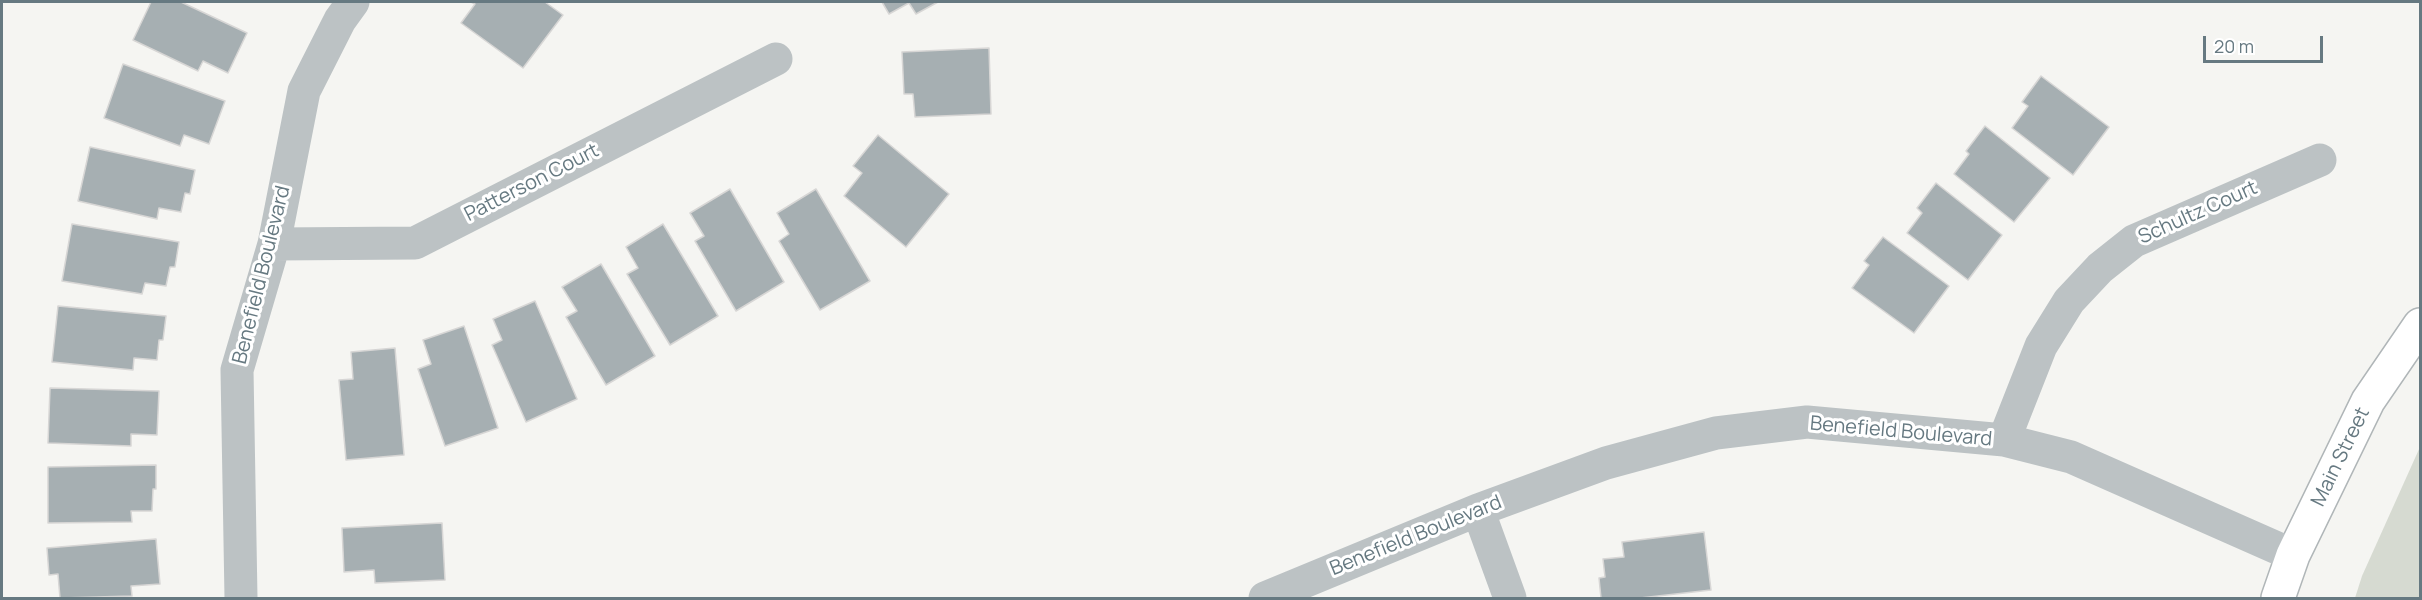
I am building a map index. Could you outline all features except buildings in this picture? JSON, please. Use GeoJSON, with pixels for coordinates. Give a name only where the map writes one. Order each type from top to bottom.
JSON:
{"type":"FeatureCollection","features":[{"type":"Feature","properties":{"kind":"main road","name":"Main Street"},"geometry":{"type":"LineString","coordinates":[[2278,598],[2294,555],[2368,401],[2421,325]]}},
{"type":"Feature","properties":{"kind":"street","name":"Benefield Boulevard"},"geometry":{"type":"LineString","coordinates":[[241,598],[237,370],[274,244],[304,91],[340,20],[353,2]]}},
{"type":"Feature","properties":{"kind":"street","name":"Patterson Court"},"geometry":{"type":"LineString","coordinates":[[274,244],[415,243],[776,59]]}},
{"type":"Feature","properties":{"kind":"street","name":"Schultz Court"},"geometry":{"type":"LineString","coordinates":[[2004,440],[2041,346],[2069,301],[2100,268],[2134,241],[2320,160]]}},
{"type":"Feature","properties":{"kind":"street","name":"Benefield Boulevard"},"geometry":{"type":"LineString","coordinates":[[1265,598],[1478,510],[1606,463],[1716,434],[1808,422],[2004,440],[2071,457],[2294,555]]}},
{"type":"Feature","properties":{"kind":"street"},"geometry":{"type":"LineString","coordinates":[[1478,510],[1510,598]]}},
{"type":"Feature","properties":{"kind":"shaded area"},"geometry":{"type":"Polygon","coordinates":[[[2420,447],[2420,598],[2355,598],[2362,576],[2420,447]]]}}]}
